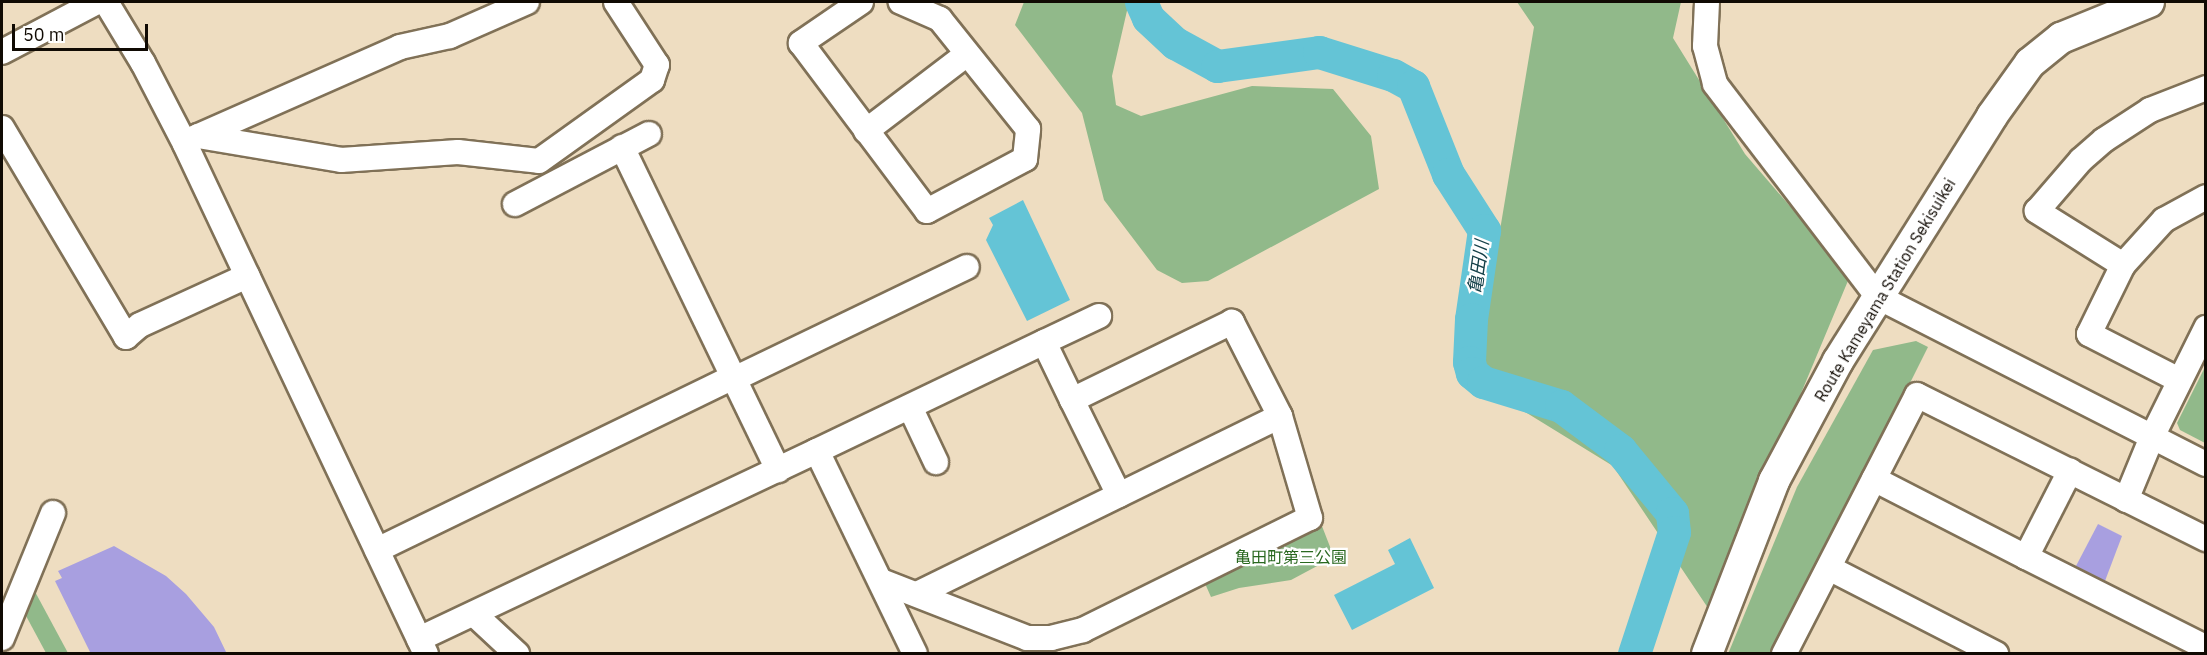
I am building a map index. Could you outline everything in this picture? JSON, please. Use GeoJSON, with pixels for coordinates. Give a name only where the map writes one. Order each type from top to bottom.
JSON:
{"type":"FeatureCollection","features":[{"type":"Feature","properties":{"kind":"main road","name":"Route Kameyama Station Sekisuikei"},"geometry":{"type":"LineString","coordinates":[[1707,654],[1774,481],[1838,361],[2030,63],[2061,38],[2149,2]]}},
{"type":"Feature","properties":{"kind":"street"},"geometry":{"type":"LineString","coordinates":[[2,52],[97,2]]}},
{"type":"Feature","properties":{"kind":"street"},"geometry":{"type":"LineString","coordinates":[[106,2],[191,140],[247,276],[423,646],[474,614],[1099,316]]}},
{"type":"Feature","properties":{"kind":"street"},"geometry":{"type":"LineString","coordinates":[[191,140],[400,47],[450,36],[527,2]]}},
{"type":"Feature","properties":{"kind":"street"},"geometry":{"type":"LineString","coordinates":[[191,140],[341,160],[458,152],[539,161],[652,80],[657,65],[616,2]]}},
{"type":"Feature","properties":{"kind":"street"},"geometry":{"type":"LineString","coordinates":[[861,2],[801,43],[927,211],[1025,159],[1028,129],[940,19],[901,2]]}},
{"type":"Feature","properties":{"kind":"street"},"geometry":{"type":"LineString","coordinates":[[1707,2],[1705,46],[1715,84],[1878,297],[2205,464]]}},
{"type":"Feature","properties":{"kind":"street"},"geometry":{"type":"LineString","coordinates":[[866,131],[968,54]]}},
{"type":"Feature","properties":{"kind":"street"},"geometry":{"type":"LineString","coordinates":[[2124,265],[2037,211],[2081,160],[2121,127],[2150,110],[2205,88]]}},
{"type":"Feature","properties":{"kind":"street"},"geometry":{"type":"LineString","coordinates":[[2,128],[126,337],[140,325],[247,276]]}},
{"type":"Feature","properties":{"kind":"street"},"geometry":{"type":"LineString","coordinates":[[515,204],[648,134]]}},
{"type":"Feature","properties":{"kind":"street"},"geometry":{"type":"LineString","coordinates":[[622,147],[778,470]]}},
{"type":"Feature","properties":{"kind":"street"},"geometry":{"type":"LineString","coordinates":[[2179,380],[2089,334],[2124,265],[2164,220],[2205,197]]}},
{"type":"Feature","properties":{"kind":"street"},"geometry":{"type":"LineString","coordinates":[[377,550],[967,267]]}},
{"type":"Feature","properties":{"kind":"street"},"geometry":{"type":"LineString","coordinates":[[881,581],[1027,638],[1051,638],[1083,630],[1310,518],[1280,417],[1232,322],[1072,400]]}},
{"type":"Feature","properties":{"kind":"street"},"geometry":{"type":"LineString","coordinates":[[2126,500],[2152,437],[2205,328]]}},
{"type":"Feature","properties":{"kind":"street"},"geometry":{"type":"LineString","coordinates":[[1044,342],[1119,495]]}},
{"type":"Feature","properties":{"kind":"street"},"geometry":{"type":"LineString","coordinates":[[1784,654],[1917,395],[2205,538]]}},
{"type":"Feature","properties":{"kind":"street"},"geometry":{"type":"LineString","coordinates":[[910,406],[936,462]]}},
{"type":"Feature","properties":{"kind":"street"},"geometry":{"type":"LineString","coordinates":[[917,594],[1280,417]]}},
{"type":"Feature","properties":{"kind":"street"},"geometry":{"type":"LineString","coordinates":[[817,451],[915,654]]}},
{"type":"Feature","properties":{"kind":"street"},"geometry":{"type":"LineString","coordinates":[[2026,557],[2070,471]]}},
{"type":"Feature","properties":{"kind":"street"},"geometry":{"type":"LineString","coordinates":[[1874,479],[2201,645]]}},
{"type":"Feature","properties":{"kind":"street"},"geometry":{"type":"LineString","coordinates":[[2,638],[53,513]]}},
{"type":"Feature","properties":{"kind":"street"},"geometry":{"type":"LineString","coordinates":[[1829,568],[1996,654]]}},
{"type":"Feature","properties":{"kind":"street"},"geometry":{"type":"LineString","coordinates":[[474,614],[518,654]]}},
{"type":"Feature","properties":{"kind":"green space"},"geometry":{"type":"Polygon","coordinates":[[[1024,2],[1129,2],[1112,76],[1116,105],[1141,116],[1252,86],[1333,89],[1371,136],[1379,189],[1208,281],[1182,283],[1157,270],[1104,200],[1082,113],[1015,25],[1024,2]]]}},
{"type":"Feature","properties":{"kind":"green space"},"geometry":{"type":"Polygon","coordinates":[[[1517,2],[1681,2],[1673,38],[1745,154],[1850,276],[1710,611],[1613,466],[1512,404],[1473,361],[1465,334],[1501,224],[1534,27],[1517,2]]]}},
{"type":"Feature","properties":{"kind":"green space"},"geometry":{"type":"Polygon","coordinates":[[[1916,341],[1928,347],[1775,653],[1728,654],[1797,487],[1873,350],[1916,341]]]}},
{"type":"Feature","properties":{"kind":"green space"},"geometry":{"type":"Polygon","coordinates":[[[2205,367],[2205,443],[2180,430],[2177,423],[2205,367]]]}},
{"type":"Feature","properties":{"kind":"green space","name":"亀田町第三公園"},"geometry":{"type":"Polygon","coordinates":[[[1320,521],[1334,557],[1291,580],[1239,588],[1211,597],[1203,579],[1320,521]]]}},
{"type":"Feature","properties":{"kind":"green space"},"geometry":{"type":"Polygon","coordinates":[[[33,588],[68,653],[46,653],[25,614],[33,588]]]}},
{"type":"Feature","properties":{"kind":"water"},"geometry":{"type":"Polygon","coordinates":[[[1023,200],[1070,300],[1027,321],[986,240],[993,225],[989,218],[1023,200]]]}},
{"type":"Feature","properties":{"kind":"water"},"geometry":{"type":"Polygon","coordinates":[[[1410,538],[1434,588],[1352,630],[1334,595],[1395,564],[1388,550],[1410,538]]]}},
{"type":"Feature","properties":{"kind":"building"},"geometry":{"type":"Polygon","coordinates":[[[2098,524],[2122,536],[2105,581],[2076,566],[2098,524]]]}},
{"type":"Feature","properties":{"kind":"building"},"geometry":{"type":"Polygon","coordinates":[[[114,546],[166,576],[186,594],[214,627],[227,654],[91,654],[55,581],[62,578],[58,571],[114,546]]]}},
{"type":"Feature","properties":{"kind":"waterway","name":"亀田川"},"geometry":{"type":"LineString","coordinates":[[1141,2],[1148,18],[1175,43],[1217,66],[1319,52],[1393,75],[1413,86],[1448,174],[1484,230],[1471,319],[1469,362],[1472,373],[1483,382],[1561,406],[1620,450],[1672,513],[1674,532],[1634,654]]}}]}
